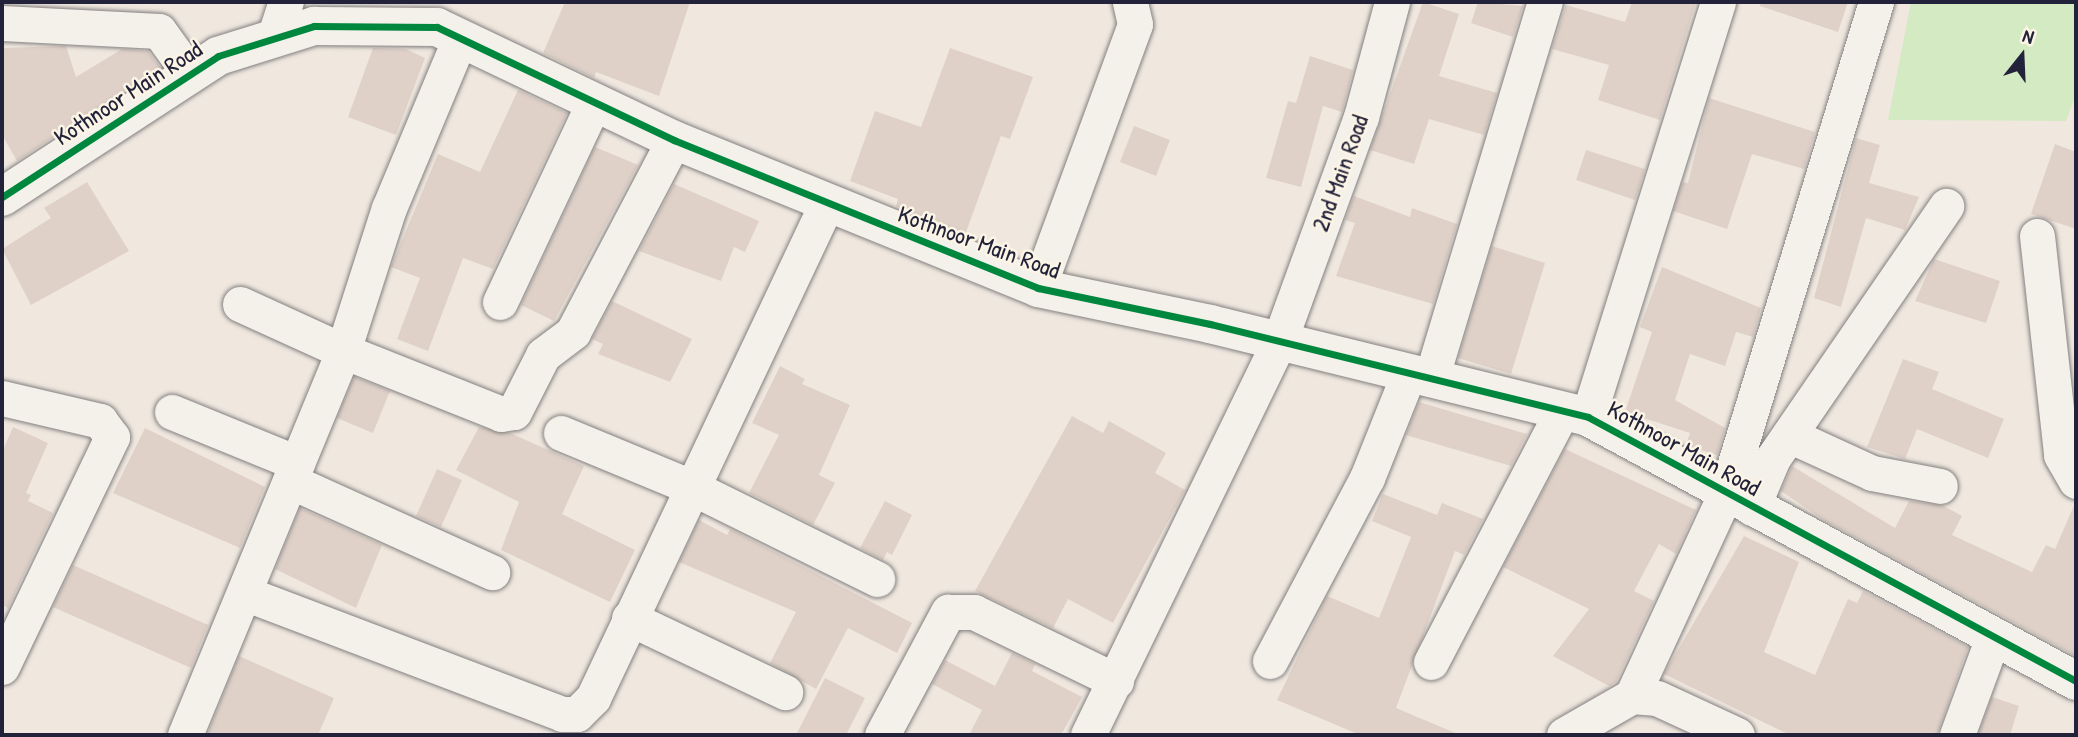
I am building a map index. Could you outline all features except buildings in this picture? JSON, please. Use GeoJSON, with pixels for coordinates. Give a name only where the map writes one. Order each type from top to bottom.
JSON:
{"type":"FeatureCollection","features":[{"type":"Feature","properties":{"kind":"street"},"geometry":{"type":"LineString","coordinates":[[274,38],[286,2]]}},
{"type":"Feature","properties":{"kind":"street"},"geometry":{"type":"LineString","coordinates":[[1038,288],[1135,24],[1130,2]]}},
{"type":"Feature","properties":{"kind":"street","name":"2nd Main Road"},"geometry":{"type":"LineString","coordinates":[[1088,735],[1279,342],[1361,117],[1392,2]]}},
{"type":"Feature","properties":{"kind":"street"},"geometry":{"type":"LineString","coordinates":[[1270,661],[1420,376],[1545,2]]}},
{"type":"Feature","properties":{"kind":"street"},"geometry":{"type":"LineString","coordinates":[[1431,662],[1575,414],[1718,2]]}},
{"type":"Feature","properties":{"kind":"street"},"geometry":{"type":"LineString","coordinates":[[1739,500],[1876,2]]}},
{"type":"Feature","properties":{"kind":"street"},"geometry":{"type":"LineString","coordinates":[[2,23],[159,31],[190,75]]}},
{"type":"Feature","properties":{"kind":"street","name":"Kothnoor Main Road"},"geometry":{"type":"LineString","coordinates":[[9,183],[218,56],[314,26],[437,27],[674,141],[826,205],[1038,288],[1279,342],[1575,414],[2076,681]]}},
{"type":"Feature","properties":{"kind":"street"},"geometry":{"type":"LineString","coordinates":[[186,735],[343,351],[388,208],[460,38]]}},
{"type":"Feature","properties":{"kind":"street"},"geometry":{"type":"LineString","coordinates":[[500,302],[594,102]]}},
{"type":"Feature","properties":{"kind":"street"},"geometry":{"type":"LineString","coordinates":[[240,304],[343,351],[501,414],[514,412],[542,355],[573,332],[674,141]]}},
{"type":"Feature","properties":{"kind":"street"},"geometry":{"type":"LineString","coordinates":[[244,593],[562,714],[577,714],[593,698],[689,486],[826,205]]}},
{"type":"Feature","properties":{"kind":"street"},"geometry":{"type":"LineString","coordinates":[[1564,735],[1632,696],[1739,500],[1789,435],[1946,206]]}},
{"type":"Feature","properties":{"kind":"street"},"geometry":{"type":"LineString","coordinates":[[2037,236],[2062,335],[2061,455],[2076,481]]}},
{"type":"Feature","properties":{"kind":"street"},"geometry":{"type":"LineString","coordinates":[[2,398],[100,421],[112,438],[2,667]]}},
{"type":"Feature","properties":{"kind":"street"},"geometry":{"type":"LineString","coordinates":[[172,412],[492,572]]}},
{"type":"Feature","properties":{"kind":"street"},"geometry":{"type":"LineString","coordinates":[[561,433],[689,486],[877,579]]}},
{"type":"Feature","properties":{"kind":"street"},"geometry":{"type":"LineString","coordinates":[[1789,435],[1872,473],[1940,486]]}},
{"type":"Feature","properties":{"kind":"street"},"geometry":{"type":"LineString","coordinates":[[883,735],[948,612],[974,612],[1116,681]]}},
{"type":"Feature","properties":{"kind":"street"},"geometry":{"type":"LineString","coordinates":[[629,618],[785,692]]}},
{"type":"Feature","properties":{"kind":"street"},"geometry":{"type":"LineString","coordinates":[[1957,735],[1993,637]]}},
{"type":"Feature","properties":{"kind":"street"},"geometry":{"type":"LineString","coordinates":[[1632,696],[1657,698],[1737,735]]}},
{"type":"Feature","properties":{"kind":"green space"},"geometry":{"type":"Polygon","coordinates":[[[1911,2],[2076,2],[2076,94],[2066,121],[1888,120],[1911,2]]]}},
{"type":"Feature","properties":{"kind":"cycle path"},"geometry":{"type":"LineString","coordinates":[[2,197],[218,56],[314,26],[437,27],[674,140],[1038,288],[1210,324],[1588,417],[2076,681]]}}]}
